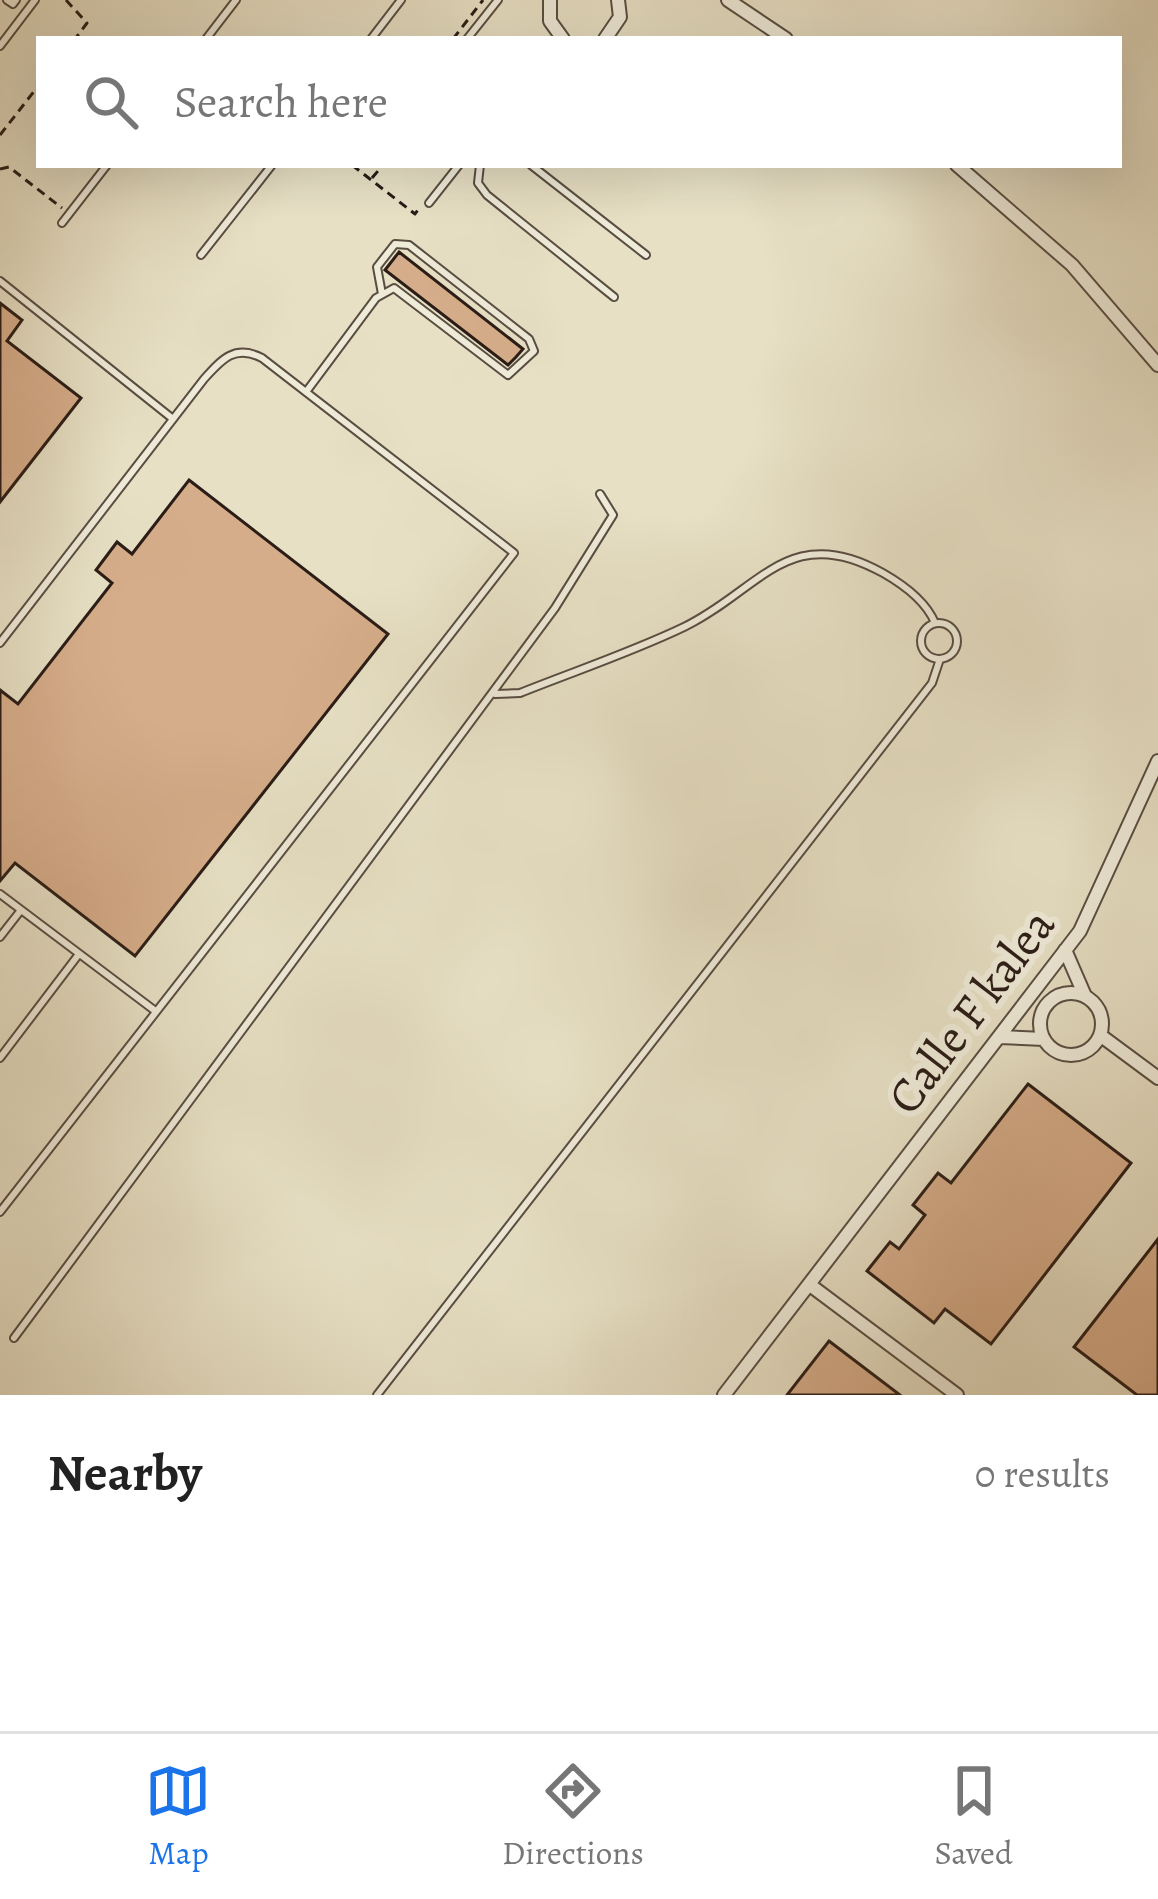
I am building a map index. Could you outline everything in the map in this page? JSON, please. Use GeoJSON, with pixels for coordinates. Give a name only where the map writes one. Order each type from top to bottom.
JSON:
{"type":"FeatureCollection","features":[{"type":"Feature","properties":{"kind":"street"},"geometry":{"type":"LineString","coordinates":[[550,0],[550,21],[561,36]]}},
{"type":"Feature","properties":{"kind":"street"},"geometry":{"type":"LineString","coordinates":[[607,36],[620,17],[618,0]]}},
{"type":"Feature","properties":{"kind":"street"},"geometry":{"type":"LineString","coordinates":[[728,0],[782,36]]}},
{"type":"Feature","properties":{"kind":"street"},"geometry":{"type":"LineString","coordinates":[[960,168],[1072,265],[1158,365]]}},
{"type":"Feature","properties":{"kind":"street","name":"Calle F kalea"},"geometry":{"type":"LineString","coordinates":[[724,1395],[1080,931],[1158,761]]}},
{"type":"Feature","properties":{"kind":"street"},"geometry":{"type":"LineString","coordinates":[[999,1037],[1044,1040],[1057,1051],[1073,1054],[1090,1049],[1100,1035],[1098,1008],[1084,995],[1065,950]]}},
{"type":"Feature","properties":{"kind":"street"},"geometry":{"type":"LineString","coordinates":[[1044,1040],[1041,1014],[1051,1000],[1066,993],[1084,995]]}},
{"type":"Feature","properties":{"kind":"street"},"geometry":{"type":"LineString","coordinates":[[1100,1035],[1158,1078]]}},
{"type":"Feature","properties":{"kind":"street"},"geometry":{"type":"LineString","coordinates":[[809,1285],[957,1395]]}},
{"type":"Feature","properties":{"kind":"lane"},"geometry":{"type":"LineString","coordinates":[[0,46],[35,0]]}},
{"type":"Feature","properties":{"kind":"lane"},"geometry":{"type":"LineString","coordinates":[[208,36],[236,0]]}},
{"type":"Feature","properties":{"kind":"lane"},"geometry":{"type":"LineString","coordinates":[[373,36],[401,0]]}},
{"type":"Feature","properties":{"kind":"lane"},"geometry":{"type":"LineString","coordinates":[[469,36],[497,0]]}},
{"type":"Feature","properties":{"kind":"lane"},"geometry":{"type":"LineString","coordinates":[[62,223],[105,168]]}},
{"type":"Feature","properties":{"kind":"lane"},"geometry":{"type":"LineString","coordinates":[[201,256],[270,168]]}},
{"type":"Feature","properties":{"kind":"lane"},"geometry":{"type":"LineString","coordinates":[[427,201],[456,168]]}},
{"type":"Feature","properties":{"kind":"lane"},"geometry":{"type":"LineString","coordinates":[[480,168],[478,183],[487,195],[614,297]]}},
{"type":"Feature","properties":{"kind":"lane"},"geometry":{"type":"LineString","coordinates":[[535,168],[646,255]]}},
{"type":"Feature","properties":{"kind":"lane"},"geometry":{"type":"LineString","coordinates":[[306,392],[382,294],[394,288],[508,374],[535,351],[529,339],[409,245],[394,244],[377,268],[382,294]]}},
{"type":"Feature","properties":{"kind":"lane"},"geometry":{"type":"LineString","coordinates":[[0,280],[173,419]]}},
{"type":"Feature","properties":{"kind":"lane"},"geometry":{"type":"LineString","coordinates":[[0,643],[173,419],[224,357],[238,351],[262,358],[514,553],[0,1212]]}},
{"type":"Feature","properties":{"kind":"lane"},"geometry":{"type":"LineString","coordinates":[[14,1338],[495,694],[613,515],[600,494]]}},
{"type":"Feature","properties":{"kind":"lane"},"geometry":{"type":"LineString","coordinates":[[377,1395],[932,683],[940,659],[953,652],[957,640],[952,629],[935,623],[928,608],[895,580],[860,560],[822,554],[793,557],[774,564],[687,626],[520,694],[495,694]]}},
{"type":"Feature","properties":{"kind":"lane"},"geometry":{"type":"LineString","coordinates":[[935,623],[920,642],[925,653],[940,659]]}},
{"type":"Feature","properties":{"kind":"lane"},"geometry":{"type":"LineString","coordinates":[[0,894],[154,1010]]}},
{"type":"Feature","properties":{"kind":"lane"},"geometry":{"type":"LineString","coordinates":[[0,938],[21,910]]}},
{"type":"Feature","properties":{"kind":"lane"},"geometry":{"type":"LineString","coordinates":[[0,1058],[79,954]]}},
{"type":"Feature","properties":{"kind":"path"},"geometry":{"type":"LineString","coordinates":[[66,0],[63,3],[87,23],[77,36]]}},
{"type":"Feature","properties":{"kind":"path"},"geometry":{"type":"LineString","coordinates":[[455,36],[483,0]]}},
{"type":"Feature","properties":{"kind":"path"},"geometry":{"type":"LineString","coordinates":[[0,136],[36,89]]}},
{"type":"Feature","properties":{"kind":"path"},"geometry":{"type":"LineString","coordinates":[[0,169],[10,167],[69,214]]}},
{"type":"Feature","properties":{"kind":"path"},"geometry":{"type":"LineString","coordinates":[[357,168],[415,214],[427,201]]}},
{"type":"Feature","properties":{"kind":"path"},"geometry":{"type":"LineString","coordinates":[[371,180],[380,168]]}},
{"type":"Feature","properties":{"kind":"building"},"geometry":{"type":"Polygon","coordinates":[[[399,252],[523,349],[508,365],[385,270],[399,252]]]}},
{"type":"Feature","properties":{"kind":"building"},"geometry":{"type":"Polygon","coordinates":[[[0,303],[22,320],[7,341],[81,398],[0,502],[0,303]]]}},
{"type":"Feature","properties":{"kind":"building"},"geometry":{"type":"Polygon","coordinates":[[[189,480],[388,634],[135,956],[15,863],[0,881],[0,690],[18,704],[112,583],[96,570],[117,542],[132,554],[189,480]]]}},
{"type":"Feature","properties":{"kind":"building"},"geometry":{"type":"Polygon","coordinates":[[[1028,1084],[1131,1163],[991,1344],[945,1309],[934,1323],[867,1271],[890,1242],[899,1249],[925,1215],[913,1205],[938,1173],[951,1183],[1028,1084]]]}},
{"type":"Feature","properties":{"kind":"building"},"geometry":{"type":"Polygon","coordinates":[[[1158,1239],[1158,1395],[1137,1395],[1074,1347],[1158,1239]]]}},
{"type":"Feature","properties":{"kind":"building"},"geometry":{"type":"Polygon","coordinates":[[[829,1341],[900,1395],[787,1395],[829,1341]]]}}]}
